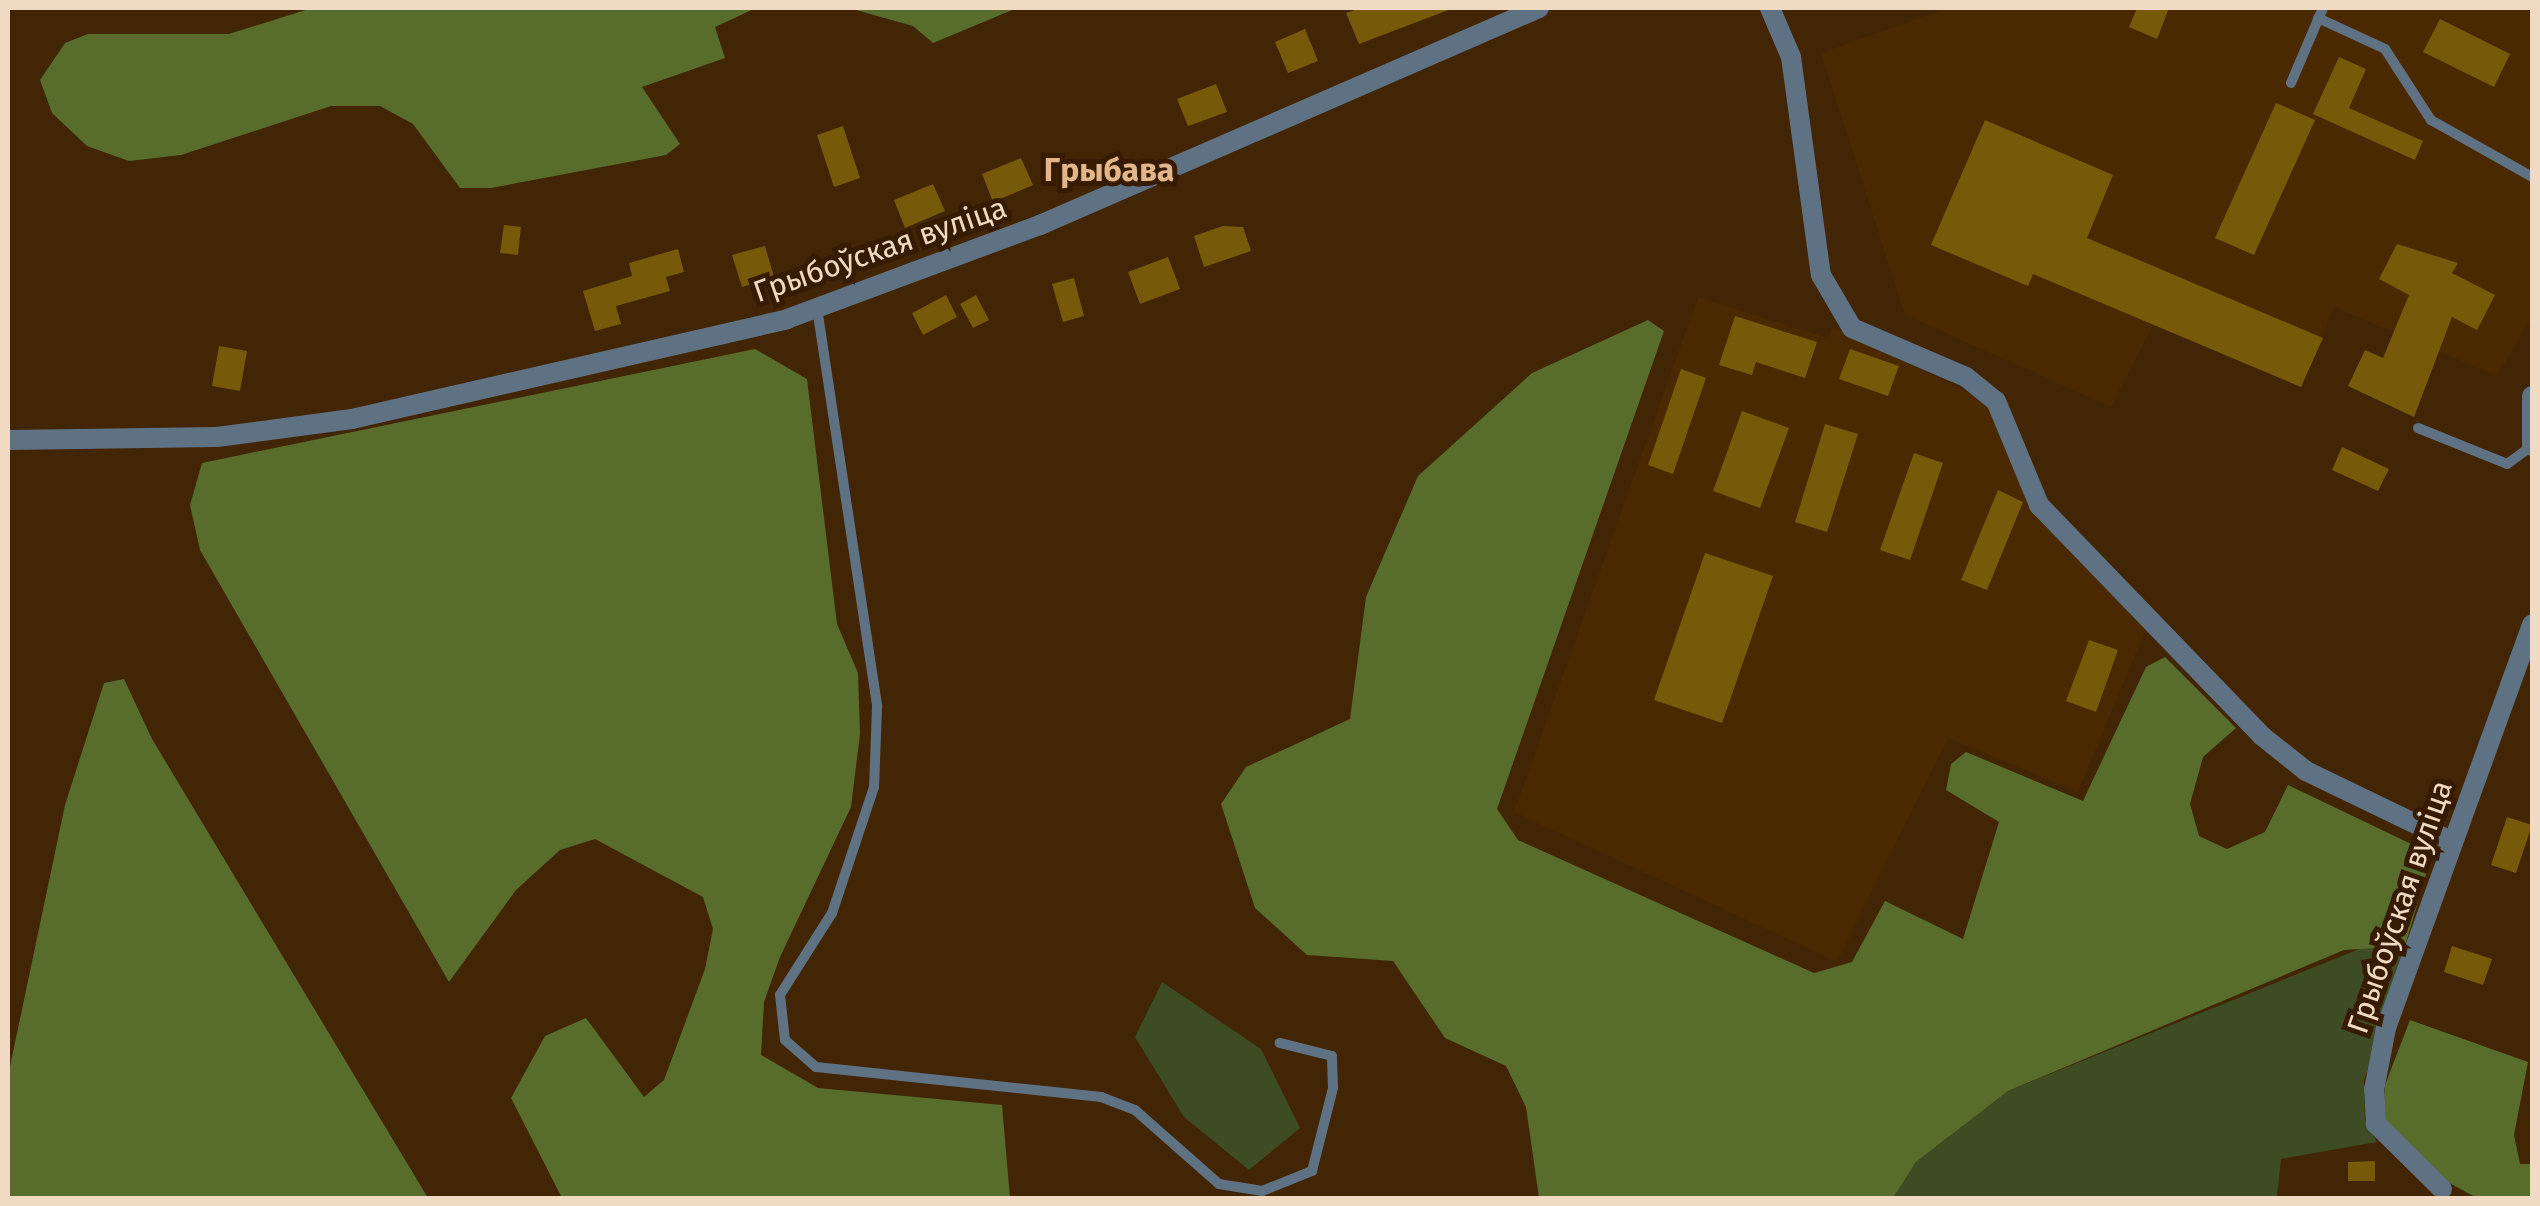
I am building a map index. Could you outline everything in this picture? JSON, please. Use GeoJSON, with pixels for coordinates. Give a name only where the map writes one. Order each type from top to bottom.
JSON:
{"type":"FeatureCollection","features":[{"type":"Feature","properties":{"kind":"street","name":"Грыбоўская вуліца"},"geometry":{"type":"LineString","coordinates":[[8,440],[87,443],[352,420],[817,308],[1040,225],[1539,8]]}},
{"type":"Feature","properties":{"kind":"street"},"geometry":{"type":"LineString","coordinates":[[1770,8],[1792,57],[1820,276],[1852,328],[1966,377],[1996,400],[2039,505],[2262,736],[2306,771],[2451,840]]}},
{"type":"Feature","properties":{"kind":"street"},"geometry":{"type":"LineString","coordinates":[[2532,396],[2532,446]]}},
{"type":"Feature","properties":{"kind":"street","name":"Грыбоўская вуліца"},"geometry":{"type":"LineString","coordinates":[[2442,1190],[2376,1124],[2374,1090],[2386,1028],[2532,624]]}},
{"type":"Feature","properties":{"kind":"lane"},"geometry":{"type":"LineString","coordinates":[[2291,83],[2321,13],[2385,49],[2431,120],[2532,177]]}},
{"type":"Feature","properties":{"kind":"lane"},"geometry":{"type":"LineString","coordinates":[[817,308],[877,707],[874,787],[832,913],[780,994],[785,1040],[816,1067],[1101,1098],[1135,1110],[1219,1184],[1262,1192],[1312,1172],[1333,1088],[1332,1056],[1280,1043]]}},
{"type":"Feature","properties":{"kind":"lane"},"geometry":{"type":"LineString","coordinates":[[2418,428],[2507,464],[2532,446]]}},
{"type":"Feature","properties":{"kind":"shaded area"},"geometry":{"type":"Polygon","coordinates":[[[1948,8],[2532,8],[2532,318],[2497,376],[2334,307],[2301,387],[2153,325],[2111,407],[1905,315],[1821,53],[1948,8]]]}},
{"type":"Feature","properties":{"kind":"shaded area"},"geometry":{"type":"Polygon","coordinates":[[[1698,297],[1828,338],[1832,327],[1986,401],[2033,508],[2146,629],[2078,792],[1948,738],[1837,962],[1514,812],[1698,297]]]}},
{"type":"Feature","properties":{"kind":"green space"},"geometry":{"type":"Polygon","coordinates":[[[312,8],[756,8],[715,27],[725,58],[642,87],[680,144],[666,155],[491,188],[460,188],[413,124],[380,106],[331,106],[181,155],[129,161],[87,146],[52,113],[40,80],[65,43],[88,34],[229,34],[312,8]]]}},
{"type":"Feature","properties":{"kind":"green space"},"geometry":{"type":"Polygon","coordinates":[[[849,8],[1017,8],[933,43],[913,26],[849,8]]]}},
{"type":"Feature","properties":{"kind":"green space"},"geometry":{"type":"Polygon","coordinates":[[[1648,320],[1664,331],[1497,809],[1518,840],[1814,973],[1852,962],[1885,901],[1963,939],[1999,822],[1946,790],[1951,764],[1966,752],[2083,801],[2146,667],[2165,657],[2236,728],[2203,757],[2190,804],[2199,836],[2227,849],[2265,832],[2288,785],[2432,854],[2405,946],[2344,950],[2008,1091],[1916,1162],[1893,1198],[1539,1198],[1526,1107],[1506,1066],[1445,1038],[1393,961],[1307,955],[1255,908],[1221,804],[1246,767],[1350,719],[1366,597],[1418,476],[1532,373],[1648,320]]]}},
{"type":"Feature","properties":{"kind":"green space"},"geometry":{"type":"Polygon","coordinates":[[[755,349],[807,379],[837,624],[858,673],[860,734],[851,807],[780,957],[764,1002],[761,1055],[818,1088],[1002,1105],[1010,1198],[562,1198],[511,1098],[545,1036],[586,1018],[644,1097],[664,1080],[705,969],[713,929],[703,897],[595,839],[560,850],[516,890],[449,982],[200,550],[190,505],[202,463],[755,349]]]}},
{"type":"Feature","properties":{"kind":"green space"},"geometry":{"type":"Polygon","coordinates":[[[124,679],[152,739],[428,1198],[8,1198],[8,1076],[65,805],[104,683],[124,679]]]}},
{"type":"Feature","properties":{"kind":"green space"},"geometry":{"type":"Polygon","coordinates":[[[2374,943],[2405,946],[2364,1081],[2365,1120],[2377,1142],[2281,1159],[2277,1198],[1893,1198],[1916,1162],[2008,1091],[2374,943]]]}},
{"type":"Feature","properties":{"kind":"green space"},"geometry":{"type":"Polygon","coordinates":[[[1162,982],[1261,1049],[1300,1128],[1249,1170],[1184,1117],[1135,1037],[1162,982]]]}},
{"type":"Feature","properties":{"kind":"green space"},"geometry":{"type":"Polygon","coordinates":[[[2410,1020],[2528,1062],[2514,1135],[2520,1164],[2532,1164],[2532,1198],[2477,1198],[2435,1175],[2383,1121],[2385,1085],[2410,1020]]]}},
{"type":"Feature","properties":{"kind":"building"},"geometry":{"type":"Polygon","coordinates":[[[1360,8],[1454,8],[1359,44],[1346,13],[1360,8]]]}},
{"type":"Feature","properties":{"kind":"building"},"geometry":{"type":"Polygon","coordinates":[[[2137,8],[2169,8],[2157,39],[2129,27],[2137,8]]]}},
{"type":"Feature","properties":{"kind":"building"},"geometry":{"type":"Polygon","coordinates":[[[2440,19],[2510,54],[2494,87],[2423,52],[2440,19]]]}},
{"type":"Feature","properties":{"kind":"building"},"geometry":{"type":"Polygon","coordinates":[[[1305,29],[1318,61],[1288,73],[1275,42],[1305,29]]]}},
{"type":"Feature","properties":{"kind":"building"},"geometry":{"type":"Polygon","coordinates":[[[2339,57],[2366,69],[2349,108],[2423,141],[2415,160],[2313,114],[2339,57]]]}},
{"type":"Feature","properties":{"kind":"building"},"geometry":{"type":"Polygon","coordinates":[[[1216,84],[1227,112],[1188,126],[1177,99],[1216,84]]]}},
{"type":"Feature","properties":{"kind":"building"},"geometry":{"type":"Polygon","coordinates":[[[2276,103],[2315,120],[2254,255],[2215,238],[2276,103]]]}},
{"type":"Feature","properties":{"kind":"building"},"geometry":{"type":"Polygon","coordinates":[[[1985,120],[2113,175],[2087,238],[2323,338],[2301,387],[2033,274],[2028,286],[1931,245],[1985,120]]]}},
{"type":"Feature","properties":{"kind":"building"},"geometry":{"type":"Polygon","coordinates":[[[843,126],[860,178],[834,187],[817,135],[843,126]]]}},
{"type":"Feature","properties":{"kind":"building"},"geometry":{"type":"Polygon","coordinates":[[[1021,158],[1033,185],[993,202],[982,174],[1021,158]]]}},
{"type":"Feature","properties":{"kind":"building"},"geometry":{"type":"Polygon","coordinates":[[[933,184],[945,211],[905,228],[894,200],[933,184]]]}},
{"type":"Feature","properties":{"kind":"building"},"geometry":{"type":"Polygon","coordinates":[[[504,225],[521,227],[518,255],[500,253],[504,225]]]}},
{"type":"Feature","properties":{"kind":"building"},"geometry":{"type":"Polygon","coordinates":[[[1223,226],[1243,227],[1251,251],[1204,267],[1194,236],[1223,226]]]}},
{"type":"Feature","properties":{"kind":"building"},"geometry":{"type":"Polygon","coordinates":[[[2397,244],[2458,263],[2452,273],[2495,295],[2477,330],[2452,317],[2414,417],[2348,386],[2365,350],[2383,358],[2409,295],[2379,279],[2397,244]]]}},
{"type":"Feature","properties":{"kind":"building"},"geometry":{"type":"Polygon","coordinates":[[[765,246],[774,277],[742,287],[732,255],[765,246]]]}},
{"type":"Feature","properties":{"kind":"building"},"geometry":{"type":"Polygon","coordinates":[[[678,249],[684,272],[666,277],[670,291],[616,306],[621,324],[595,331],[583,291],[632,276],[629,263],[678,249]]]}},
{"type":"Feature","properties":{"kind":"building"},"geometry":{"type":"Polygon","coordinates":[[[1168,257],[1180,289],[1140,304],[1128,272],[1168,257]]]}},
{"type":"Feature","properties":{"kind":"building"},"geometry":{"type":"Polygon","coordinates":[[[1074,278],[1084,316],[1063,322],[1052,284],[1074,278]]]}},
{"type":"Feature","properties":{"kind":"building"},"geometry":{"type":"Polygon","coordinates":[[[946,295],[957,317],[923,335],[912,313],[946,295]]]}},
{"type":"Feature","properties":{"kind":"building"},"geometry":{"type":"Polygon","coordinates":[[[976,295],[989,320],[973,328],[960,304],[976,295]]]}},
{"type":"Feature","properties":{"kind":"building"},"geometry":{"type":"Polygon","coordinates":[[[1735,316],[1817,342],[1805,378],[1756,362],[1752,375],[1719,365],[1735,316]]]}},
{"type":"Feature","properties":{"kind":"building"},"geometry":{"type":"Polygon","coordinates":[[[219,346],[247,351],[240,391],[212,386],[219,346]]]}},
{"type":"Feature","properties":{"kind":"building"},"geometry":{"type":"Polygon","coordinates":[[[1850,349],[1899,366],[1888,396],[1839,379],[1850,349]]]}},
{"type":"Feature","properties":{"kind":"building"},"geometry":{"type":"Polygon","coordinates":[[[1681,369],[1706,378],[1673,474],[1648,465],[1681,369]]]}},
{"type":"Feature","properties":{"kind":"building"},"geometry":{"type":"Polygon","coordinates":[[[1742,411],[1789,428],[1760,508],[1713,491],[1742,411]]]}},
{"type":"Feature","properties":{"kind":"building"},"geometry":{"type":"Polygon","coordinates":[[[1825,424],[1858,434],[1827,532],[1795,522],[1825,424]]]}},
{"type":"Feature","properties":{"kind":"building"},"geometry":{"type":"Polygon","coordinates":[[[2342,447],[2389,469],[2378,491],[2332,470],[2342,447]]]}},
{"type":"Feature","properties":{"kind":"building"},"geometry":{"type":"Polygon","coordinates":[[[1914,453],[1943,463],[1910,560],[1880,550],[1914,453]]]}},
{"type":"Feature","properties":{"kind":"building"},"geometry":{"type":"Polygon","coordinates":[[[1998,490],[2023,502],[1987,590],[1961,580],[1998,490]]]}},
{"type":"Feature","properties":{"kind":"building"},"geometry":{"type":"Polygon","coordinates":[[[1705,553],[1773,576],[1722,723],[1654,700],[1705,553]]]}},
{"type":"Feature","properties":{"kind":"building"},"geometry":{"type":"Polygon","coordinates":[[[2089,640],[2118,650],[2096,712],[2066,701],[2089,640]]]}},
{"type":"Feature","properties":{"kind":"building"},"geometry":{"type":"Polygon","coordinates":[[[2507,817],[2532,825],[2516,873],[2491,865],[2507,817]]]}},
{"type":"Feature","properties":{"kind":"building"},"geometry":{"type":"Polygon","coordinates":[[[2452,946],[2492,959],[2483,985],[2444,972],[2452,946]]]}},
{"type":"Feature","properties":{"kind":"building"},"geometry":{"type":"Polygon","coordinates":[[[2375,1161],[2375,1181],[2348,1181],[2348,1162],[2375,1161]]]}},
{"type":"Feature","properties":{"kind":"district","name":"Грыбава"},"geometry":{"type":"Point","coordinates":[1109,170]}}]}
